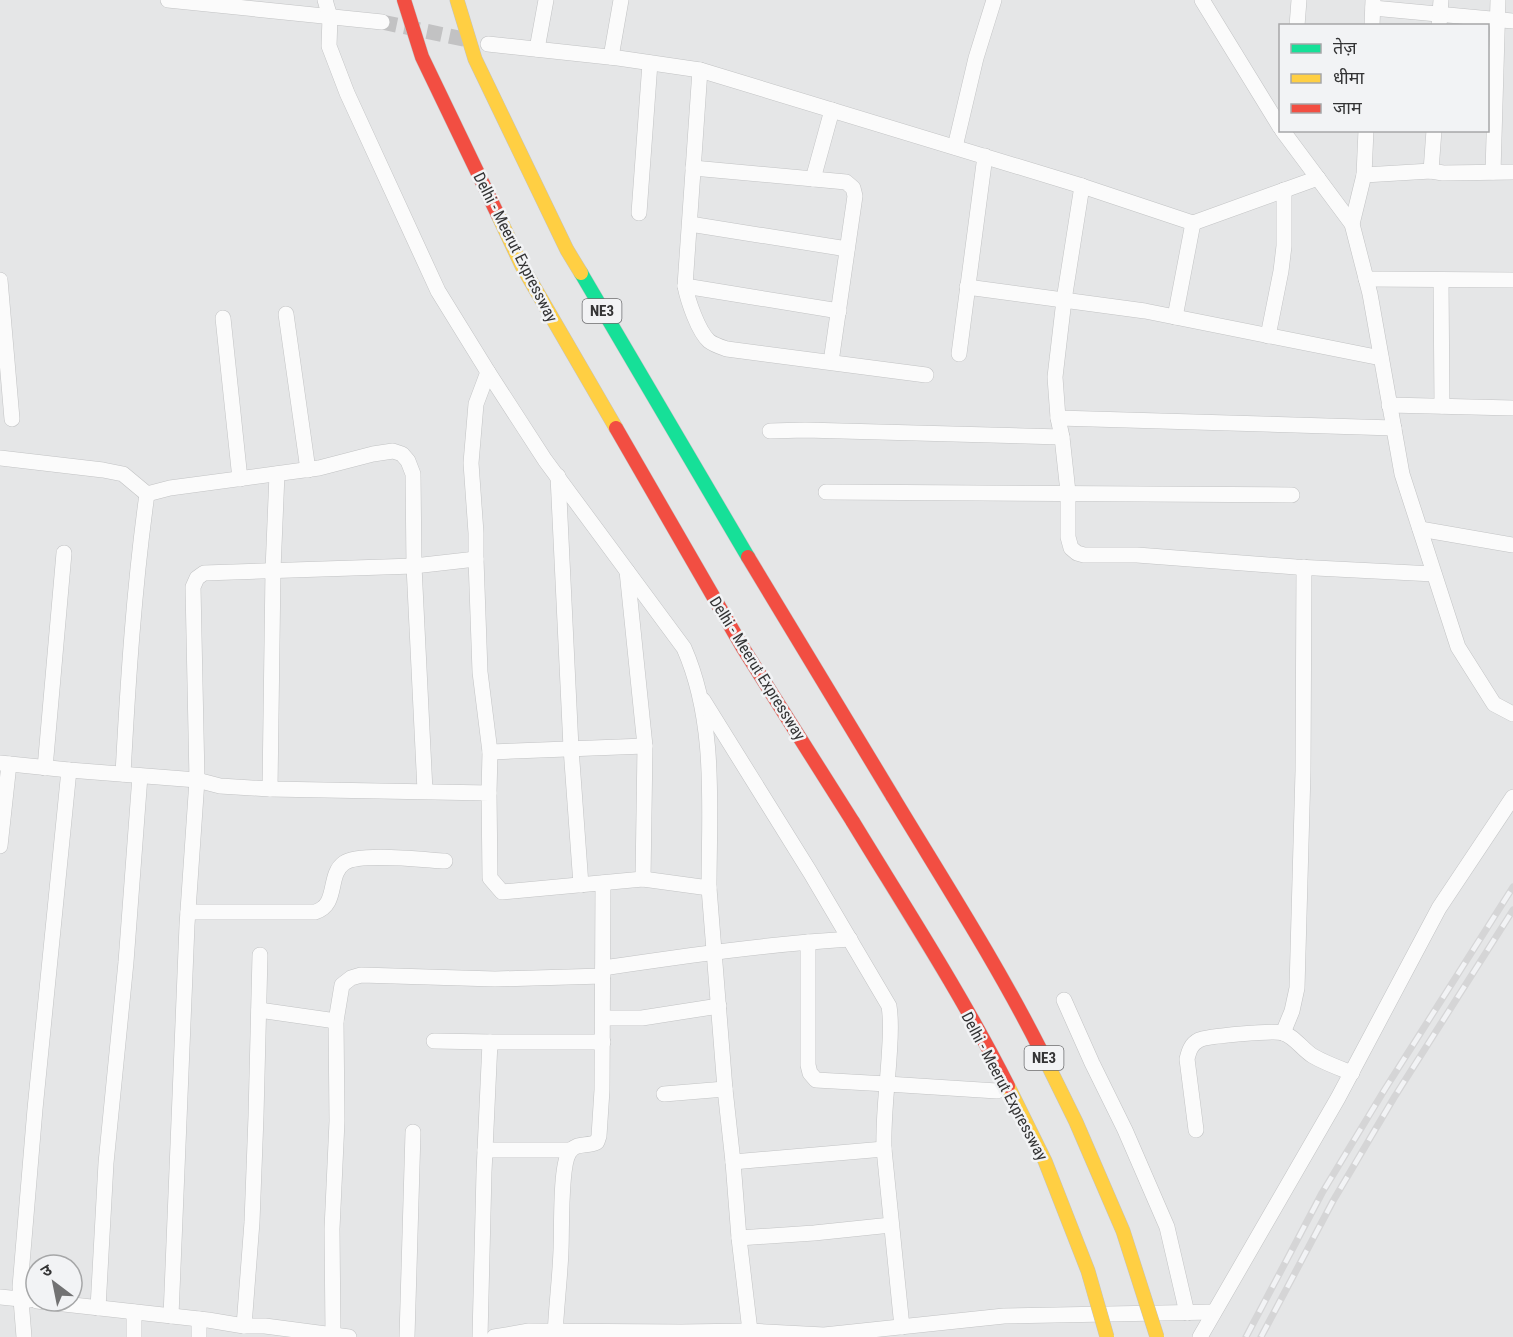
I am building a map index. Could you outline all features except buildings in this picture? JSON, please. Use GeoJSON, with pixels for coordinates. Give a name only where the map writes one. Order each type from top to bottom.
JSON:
{"type":"FeatureCollection","features":[{"type":"Feature","properties":{"kind":"highway","name":"Delhi - Meerut Expressway"},"geometry":{"type":"LineString","coordinates":[[405,0],[422,57],[522,266],[743,648],[853,822],[991,1053],[1045,1161],[1088,1271],[1107,1337]]}},
{"type":"Feature","properties":{"kind":"highway","name":"NE3"},"geometry":{"type":"LineString","coordinates":[[457,0],[475,59],[567,250],[1024,1018],[1076,1122],[1123,1231],[1157,1337]]}},
{"type":"Feature","properties":{"kind":"street"},"geometry":{"type":"LineString","coordinates":[[168,0],[382,22]]}},
{"type":"Feature","properties":{"kind":"street"},"geometry":{"type":"LineString","coordinates":[[325,0],[330,17],[329,46],[347,93],[438,291],[545,460],[684,648],[692,667],[700,695],[709,760],[709,888],[725,1089],[750,1331]]}},
{"type":"Feature","properties":{"kind":"street"},"geometry":{"type":"LineString","coordinates":[[537,49],[546,0]]}},
{"type":"Feature","properties":{"kind":"street"},"geometry":{"type":"LineString","coordinates":[[611,57],[621,0]]}},
{"type":"Feature","properties":{"kind":"street"},"geometry":{"type":"LineString","coordinates":[[955,147],[976,58],[994,0]]}},
{"type":"Feature","properties":{"kind":"street"},"geometry":{"type":"LineString","coordinates":[[1297,24],[1299,0]]}},
{"type":"Feature","properties":{"kind":"street"},"geometry":{"type":"LineString","coordinates":[[1493,172],[1498,0]]}},
{"type":"Feature","properties":{"kind":"street"},"geometry":{"type":"LineString","coordinates":[[1208,3],[1279,123]]}},
{"type":"Feature","properties":{"kind":"street"},"geometry":{"type":"LineString","coordinates":[[1372,24],[1373,4],[1513,21]]}},
{"type":"Feature","properties":{"kind":"street"},"geometry":{"type":"LineString","coordinates":[[488,44],[611,57],[700,70],[1082,186],[1193,223],[1318,178]]}},
{"type":"Feature","properties":{"kind":"street"},"geometry":{"type":"LineString","coordinates":[[639,213],[650,63]]}},
{"type":"Feature","properties":{"kind":"street"},"geometry":{"type":"LineString","coordinates":[[700,70],[685,286],[687,300],[707,339],[727,349],[926,375]]}},
{"type":"Feature","properties":{"kind":"street"},"geometry":{"type":"LineString","coordinates":[[813,179],[832,110]]}},
{"type":"Feature","properties":{"kind":"street"},"geometry":{"type":"LineString","coordinates":[[1285,132],[1352,224],[1366,279],[1402,474],[1434,574],[1458,647],[1494,704],[1513,714]]}},
{"type":"Feature","properties":{"kind":"street"},"geometry":{"type":"LineString","coordinates":[[1352,224],[1364,175],[1366,132]]}},
{"type":"Feature","properties":{"kind":"street"},"geometry":{"type":"LineString","coordinates":[[1431,171],[1434,132]]}},
{"type":"Feature","properties":{"kind":"street"},"geometry":{"type":"LineString","coordinates":[[959,354],[985,156]]}},
{"type":"Feature","properties":{"kind":"street"},"geometry":{"type":"LineString","coordinates":[[693,168],[846,182],[853,189],[855,196],[831,362]]}},
{"type":"Feature","properties":{"kind":"street"},"geometry":{"type":"LineString","coordinates":[[1364,175],[1431,171],[1443,173],[1513,172]]}},
{"type":"Feature","properties":{"kind":"street"},"geometry":{"type":"LineString","coordinates":[[1082,186],[1064,300],[1055,377],[1068,492],[1068,537],[1071,548],[1084,555],[1137,555],[1434,574]]}},
{"type":"Feature","properties":{"kind":"street"},"geometry":{"type":"LineString","coordinates":[[1268,336],[1284,246],[1284,190]]}},
{"type":"Feature","properties":{"kind":"street"},"geometry":{"type":"LineString","coordinates":[[1175,317],[1193,223]]}},
{"type":"Feature","properties":{"kind":"street"},"geometry":{"type":"LineString","coordinates":[[690,224],[847,249]]}},
{"type":"Feature","properties":{"kind":"street"},"geometry":{"type":"LineString","coordinates":[[1366,279],[1513,280]]}},
{"type":"Feature","properties":{"kind":"street"},"geometry":{"type":"LineString","coordinates":[[0,280],[12,419]]}},
{"type":"Feature","properties":{"kind":"street"},"geometry":{"type":"LineString","coordinates":[[1441,280],[1442,406]]}},
{"type":"Feature","properties":{"kind":"street"},"geometry":{"type":"LineString","coordinates":[[685,286],[839,311]]}},
{"type":"Feature","properties":{"kind":"street"},"geometry":{"type":"LineString","coordinates":[[967,287],[1175,317],[1381,358]]}},
{"type":"Feature","properties":{"kind":"street"},"geometry":{"type":"LineString","coordinates":[[286,314],[308,470]]}},
{"type":"Feature","properties":{"kind":"street"},"geometry":{"type":"LineString","coordinates":[[223,318],[240,479]]}},
{"type":"Feature","properties":{"kind":"street"},"geometry":{"type":"LineString","coordinates":[[488,372],[476,404],[471,463],[476,533],[480,672],[490,752],[490,878],[502,892],[643,879],[709,888]]}},
{"type":"Feature","properties":{"kind":"street"},"geometry":{"type":"LineString","coordinates":[[1389,405],[1513,408]]}},
{"type":"Feature","properties":{"kind":"street"},"geometry":{"type":"LineString","coordinates":[[1058,418],[1394,428]]}},
{"type":"Feature","properties":{"kind":"street"},"geometry":{"type":"LineString","coordinates":[[770,431],[1062,437]]}},
{"type":"Feature","properties":{"kind":"street"},"geometry":{"type":"LineString","coordinates":[[147,494],[170,488],[308,470],[393,451],[402,454],[408,461],[413,474],[414,566],[425,791]]}},
{"type":"Feature","properties":{"kind":"street"},"geometry":{"type":"LineString","coordinates":[[0,458],[123,474],[147,494]]}},
{"type":"Feature","properties":{"kind":"street"},"geometry":{"type":"LineString","coordinates":[[270,789],[273,570],[277,474]]}},
{"type":"Feature","properties":{"kind":"street"},"geometry":{"type":"LineString","coordinates":[[558,476],[571,748],[581,885]]}},
{"type":"Feature","properties":{"kind":"street"},"geometry":{"type":"LineString","coordinates":[[826,492],[1293,495]]}},
{"type":"Feature","properties":{"kind":"street"},"geometry":{"type":"LineString","coordinates":[[123,774],[128,689],[147,494]]}},
{"type":"Feature","properties":{"kind":"street"},"geometry":{"type":"LineString","coordinates":[[1420,529],[1513,545]]}},
{"type":"Feature","properties":{"kind":"street"},"geometry":{"type":"LineString","coordinates":[[45,768],[64,553]]}},
{"type":"Feature","properties":{"kind":"street"},"geometry":{"type":"LineString","coordinates":[[171,1316],[188,912],[198,780],[193,587],[197,578],[204,573],[414,566],[476,559]]}},
{"type":"Feature","properties":{"kind":"street"},"geometry":{"type":"LineString","coordinates":[[1283,1033],[1292,1011],[1297,988],[1303,771],[1304,567]]}},
{"type":"Feature","properties":{"kind":"street"},"geometry":{"type":"LineString","coordinates":[[627,571],[645,746],[643,879]]}},
{"type":"Feature","properties":{"kind":"street"},"geometry":{"type":"LineString","coordinates":[[700,695],[804,862],[889,1006],[891,1019],[884,1149],[902,1327]]}},
{"type":"Feature","properties":{"kind":"street"},"geometry":{"type":"LineString","coordinates":[[490,752],[645,746]]}},
{"type":"Feature","properties":{"kind":"street"},"geometry":{"type":"LineString","coordinates":[[0,846],[5,764],[198,780],[220,786],[270,789],[489,793]]}},
{"type":"Feature","properties":{"kind":"street"},"geometry":{"type":"LineString","coordinates":[[24,1292],[20,1287],[35,1109],[69,770]]}},
{"type":"Feature","properties":{"kind":"street"},"geometry":{"type":"LineString","coordinates":[[98,1308],[106,1163],[126,962],[140,776]]}},
{"type":"Feature","properties":{"kind":"street"},"geometry":{"type":"LineString","coordinates":[[1200,1337],[1338,1098],[1439,908],[1513,797]]}},
{"type":"Feature","properties":{"kind":"street"},"geometry":{"type":"LineString","coordinates":[[188,912],[315,912],[327,904],[336,873],[343,863],[350,860],[364,857],[445,861]]}},
{"type":"Feature","properties":{"kind":"street"},"geometry":{"type":"LineString","coordinates":[[555,1334],[563,1182],[567,1156],[578,1145],[593,1144],[599,1139],[603,1042],[603,883]]}},
{"type":"Feature","properties":{"kind":"street"},"geometry":{"type":"LineString","coordinates":[[325,1334],[337,1121],[336,1022],[342,985],[351,978],[362,975],[495,979],[603,972],[714,952],[850,939]]}},
{"type":"Feature","properties":{"kind":"street"},"geometry":{"type":"LineString","coordinates":[[808,942],[808,1065],[810,1073],[816,1080],[997,1091]]}},
{"type":"Feature","properties":{"kind":"street"},"geometry":{"type":"LineString","coordinates":[[244,1326],[252,1222],[260,955]]}},
{"type":"Feature","properties":{"kind":"street"},"geometry":{"type":"LineString","coordinates":[[1064,1000],[1092,1064],[1125,1130],[1167,1227],[1187,1313]]}},
{"type":"Feature","properties":{"kind":"street"},"geometry":{"type":"LineString","coordinates":[[603,1018],[642,1018],[719,1006]]}},
{"type":"Feature","properties":{"kind":"street"},"geometry":{"type":"LineString","coordinates":[[259,1010],[336,1022]]}},
{"type":"Feature","properties":{"kind":"street"},"geometry":{"type":"LineString","coordinates":[[1196,1130],[1187,1059],[1190,1048],[1197,1041],[1210,1037],[1283,1033],[1324,1062],[1352,1072]]}},
{"type":"Feature","properties":{"kind":"street"},"geometry":{"type":"LineString","coordinates":[[434,1041],[603,1042]]}},
{"type":"Feature","properties":{"kind":"street"},"geometry":{"type":"LineString","coordinates":[[480,1337],[490,1042]]}},
{"type":"Feature","properties":{"kind":"street"},"geometry":{"type":"LineString","coordinates":[[664,1094],[725,1089]]}},
{"type":"Feature","properties":{"kind":"street"},"geometry":{"type":"LineString","coordinates":[[407,1337],[413,1132]]}},
{"type":"Feature","properties":{"kind":"street"},"geometry":{"type":"LineString","coordinates":[[733,1162],[884,1149]]}},
{"type":"Feature","properties":{"kind":"street"},"geometry":{"type":"LineString","coordinates":[[485,1150],[571,1150]]}},
{"type":"Feature","properties":{"kind":"street"},"geometry":{"type":"LineString","coordinates":[[739,1238],[891,1225]]}},
{"type":"Feature","properties":{"kind":"street"},"geometry":{"type":"LineString","coordinates":[[0,1297],[24,1299]]}},
{"type":"Feature","properties":{"kind":"street"},"geometry":{"type":"LineString","coordinates":[[84,1306],[199,1319],[244,1326],[265,1332],[349,1337]]}},
{"type":"Feature","properties":{"kind":"street"},"geometry":{"type":"LineString","coordinates":[[134,1312],[134,1337]]}},
{"type":"Feature","properties":{"kind":"street"},"geometry":{"type":"LineString","coordinates":[[494,1337],[529,1330],[555,1334],[659,1335],[750,1331],[780,1335],[852,1335],[902,1327],[936,1330],[1004,1316],[1214,1312]]}},
{"type":"Feature","properties":{"kind":"street"},"geometry":{"type":"LineString","coordinates":[[24,1337],[29,1313]]}},
{"type":"Feature","properties":{"kind":"street"},"geometry":{"type":"LineString","coordinates":[[199,1319],[200,1337]]}},
{"type":"Feature","properties":{"kind":"tunnel"},"geometry":{"type":"LineString","coordinates":[[382,22],[473,41]]}},
{"type":"Feature","properties":{"kind":"railway"},"geometry":{"type":"LineString","coordinates":[[1246,1337],[1322,1193],[1513,887]]}},
{"type":"Feature","properties":{"kind":"railway"},"geometry":{"type":"LineString","coordinates":[[1261,1337],[1333,1201],[1395,1096],[1513,910]]}},
{"type":"Feature","properties":{"kind":"traffic: fast"},"geometry":{"type":"LineString","coordinates":[[581,273],[748,557]]}},
{"type":"Feature","properties":{"kind":"traffic: slow"},"geometry":{"type":"LineString","coordinates":[[457,0],[475,59],[567,250],[581,273]]}},
{"type":"Feature","properties":{"kind":"traffic: slow"},"geometry":{"type":"LineString","coordinates":[[498,215],[522,266],[616,428]]}},
{"type":"Feature","properties":{"kind":"traffic: slow"},"geometry":{"type":"LineString","coordinates":[[1040,1049],[1076,1122],[1123,1231],[1157,1337]]}},
{"type":"Feature","properties":{"kind":"traffic: slow"},"geometry":{"type":"LineString","coordinates":[[1008,1086],[1045,1161],[1088,1271],[1107,1337]]}},
{"type":"Feature","properties":{"kind":"traffic: jam"},"geometry":{"type":"LineString","coordinates":[[404,0],[422,57],[498,215]]}},
{"type":"Feature","properties":{"kind":"traffic: jam"},"geometry":{"type":"LineString","coordinates":[[616,428],[743,648],[853,822]]}},
{"type":"Feature","properties":{"kind":"traffic: jam"},"geometry":{"type":"LineString","coordinates":[[748,557],[893,797]]}},
{"type":"Feature","properties":{"kind":"traffic: jam"},"geometry":{"type":"LineString","coordinates":[[893,797],[987,953],[1040,1049]]}},
{"type":"Feature","properties":{"kind":"traffic: jam"},"geometry":{"type":"LineString","coordinates":[[853,822],[953,985],[1008,1086]]}}]}
